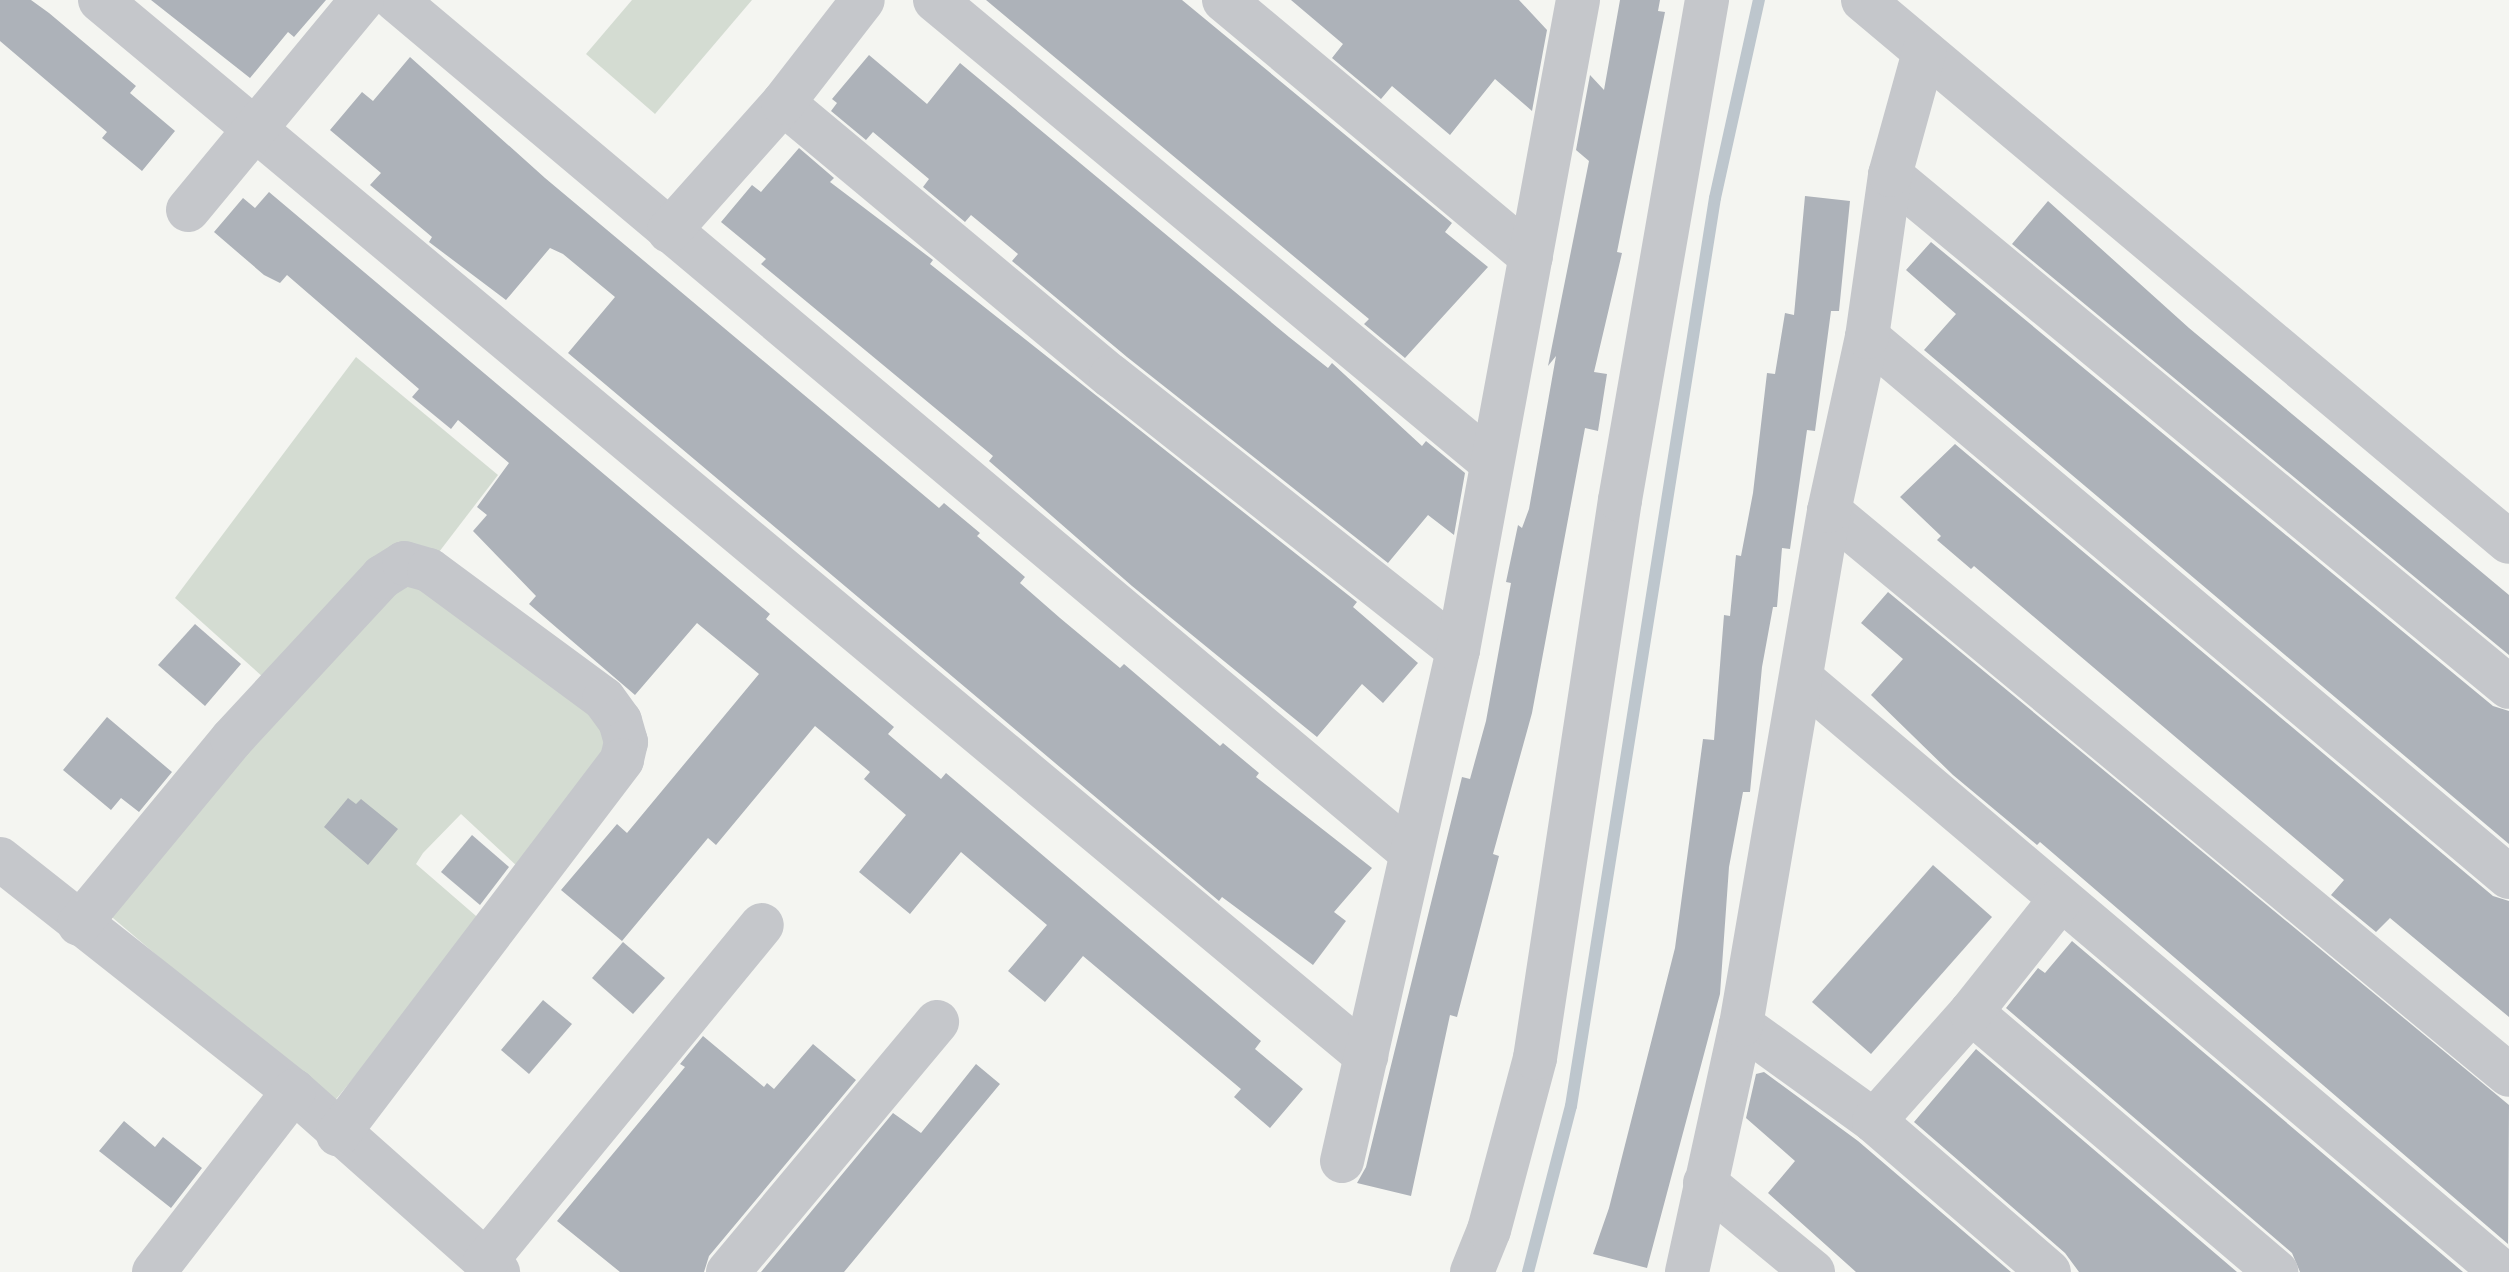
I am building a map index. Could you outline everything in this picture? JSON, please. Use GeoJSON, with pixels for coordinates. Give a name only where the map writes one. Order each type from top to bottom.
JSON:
{"type":"FeatureCollection","features":[{"type":"Feature","properties":{"kind":"street"},"geometry":{"type":"LineString","coordinates":[[100,0],[1366,1056]]}},
{"type":"Feature","properties":{"kind":"street"},"geometry":{"type":"LineString","coordinates":[[188,210],[362,0]]}},
{"type":"Feature","properties":{"kind":"street"},"geometry":{"type":"LineString","coordinates":[[396,0],[1409,851]]}},
{"type":"Feature","properties":{"kind":"street"},"geometry":{"type":"LineString","coordinates":[[669,231],[783,103],[863,0]]}},
{"type":"Feature","properties":{"kind":"street"},"geometry":{"type":"LineString","coordinates":[[935,0],[1492,463]]}},
{"type":"Feature","properties":{"kind":"street"},"geometry":{"type":"LineString","coordinates":[[1224,0],[1531,257]]}},
{"type":"Feature","properties":{"kind":"street"},"geometry":{"type":"LineString","coordinates":[[1472,1272],[1497,1201],[1535,1058],[1620,500],[1707,0]]}},
{"type":"Feature","properties":{"kind":"street"},"geometry":{"type":"LineString","coordinates":[[1863,0],[2509,542]]}},
{"type":"Feature","properties":{"kind":"street"},"geometry":{"type":"LineString","coordinates":[[1342,1161],[1409,851],[1458,650],[1531,257],[1567,7]]}},
{"type":"Feature","properties":{"kind":"street"},"geometry":{"type":"LineString","coordinates":[[1687,1272],[1741,1025],[1804,681],[1829,511],[1867,337],[1890,175],[1924,52]]}},
{"type":"Feature","properties":{"kind":"street"},"geometry":{"type":"LineString","coordinates":[[783,103],[1111,376],[1458,650]]}},
{"type":"Feature","properties":{"kind":"street"},"geometry":{"type":"LineString","coordinates":[[1890,175],[2509,687]]}},
{"type":"Feature","properties":{"kind":"street"},"geometry":{"type":"LineString","coordinates":[[1867,337],[2509,877]]}},
{"type":"Feature","properties":{"kind":"street"},"geometry":{"type":"LineString","coordinates":[[1829,511],[2509,1075]]}},
{"type":"Feature","properties":{"kind":"street"},"geometry":{"type":"LineString","coordinates":[[79,924],[232,739],[382,577],[404,563],[429,570],[604,699],[620,721],[626,742],[622,760],[338,1134]]}},
{"type":"Feature","properties":{"kind":"street"},"geometry":{"type":"LineString","coordinates":[[1804,681],[2502,1272]]}},
{"type":"Feature","properties":{"kind":"street"},"geometry":{"type":"LineString","coordinates":[[0,859],[294,1091],[471,1262],[762,925]]}},
{"type":"Feature","properties":{"kind":"street"},"geometry":{"type":"LineString","coordinates":[[1874,1121],[1971,1012],[2061,899]]}},
{"type":"Feature","properties":{"kind":"street"},"geometry":{"type":"LineString","coordinates":[[1971,1012],[2276,1272]]}},
{"type":"Feature","properties":{"kind":"street"},"geometry":{"type":"LineString","coordinates":[[728,1272],[937,1022]]}},
{"type":"Feature","properties":{"kind":"street"},"geometry":{"type":"LineString","coordinates":[[1741,1025],[1874,1121],[2049,1272]]}},
{"type":"Feature","properties":{"kind":"street"},"geometry":{"type":"LineString","coordinates":[[154,1272],[294,1091]]}},
{"type":"Feature","properties":{"kind":"street"},"geometry":{"type":"LineString","coordinates":[[1705,1183],[1813,1272]]}},
{"type":"Feature","properties":{"kind":"shaded area"},"geometry":{"type":"Polygon","coordinates":[[[632,0],[752,0],[655,114],[586,54],[632,0]]]}},
{"type":"Feature","properties":{"kind":"shaded area"},"geometry":{"type":"Polygon","coordinates":[[[356,357],[498,475],[426,569],[264,678],[175,598],[356,357]]]}},
{"type":"Feature","properties":{"kind":"shaded area"},"geometry":{"type":"Polygon","coordinates":[[[409,579],[616,733],[518,867],[461,814],[423,853],[416,864],[483,922],[332,1104],[100,907],[409,579]]]}},
{"type":"Feature","properties":{"kind":"building"},"geometry":{"type":"Polygon","coordinates":[[[0,0],[31,0],[49,13],[136,86],[130,93],[175,131],[142,171],[102,138],[107,132],[0,41],[0,0]]]}},
{"type":"Feature","properties":{"kind":"building"},"geometry":{"type":"Polygon","coordinates":[[[151,0],[326,0],[294,37],[288,32],[250,78],[151,0]]]}},
{"type":"Feature","properties":{"kind":"building"},"geometry":{"type":"Polygon","coordinates":[[[986,0],[1182,0],[1452,223],[1445,232],[1488,267],[1405,358],[1364,324],[1369,319],[986,0]]]}},
{"type":"Feature","properties":{"kind":"building"},"geometry":{"type":"Polygon","coordinates":[[[1291,0],[1519,0],[1547,30],[1532,111],[1495,79],[1450,135],[1392,86],[1381,99],[1332,58],[1343,44],[1291,0]]]}},
{"type":"Feature","properties":{"kind":"building"},"geometry":{"type":"Polygon","coordinates":[[[1620,0],[1660,0],[1658,11],[1665,12],[1617,252],[1622,253],[1594,372],[1607,374],[1598,431],[1585,428],[1532,713],[1493,854],[1499,856],[1457,1017],[1450,1015],[1411,1196],[1357,1183],[1366,1167],[1462,777],[1470,779],[1486,721],[1511,583],[1506,582],[1518,525],[1522,528],[1529,509],[1556,356],[1548,366],[1589,161],[1576,150],[1590,75],[1604,90],[1620,0]]]}},
{"type":"Feature","properties":{"kind":"building"},"geometry":{"type":"Polygon","coordinates":[[[869,55],[927,104],[960,63],[1289,337],[1328,368],[1332,363],[1422,446],[1426,441],[1465,473],[1454,535],[1428,515],[1388,563],[1127,357],[1012,261],[1018,254],[971,215],[965,222],[923,187],[929,179],[873,132],[866,140],[831,111],[837,103],[832,99],[869,55]]]}},
{"type":"Feature","properties":{"kind":"building"},"geometry":{"type":"Polygon","coordinates":[[[410,57],[545,178],[939,508],[944,503],[980,533],[977,536],[1025,577],[1020,583],[1060,618],[1120,668],[1124,664],[1220,746],[1223,743],[1259,773],[1256,777],[1372,868],[1334,912],[1346,921],[1313,965],[1222,897],[1219,901],[568,353],[615,297],[563,254],[550,248],[506,300],[429,242],[432,237],[370,185],[381,173],[330,130],[362,92],[373,101],[410,57]]]}},
{"type":"Feature","properties":{"kind":"building"},"geometry":{"type":"Polygon","coordinates":[[[799,148],[834,178],[830,182],[933,260],[930,264],[1357,602],[1353,607],[1418,663],[1383,703],[1362,684],[1317,737],[1132,586],[989,461],[993,456],[761,264],[766,259],[721,222],[752,185],[761,192],[799,148]]]}},
{"type":"Feature","properties":{"kind":"building"},"geometry":{"type":"Polygon","coordinates":[[[269,192],[770,614],[766,619],[894,727],[888,734],[941,779],[946,773],[1261,1041],[1255,1049],[1303,1089],[1270,1128],[1234,1097],[1241,1089],[1083,956],[1045,1002],[1008,971],[1047,925],[961,852],[910,914],[859,872],[906,815],[864,779],[870,772],[815,726],[716,845],[708,838],[622,941],[561,890],[617,824],[627,833],[759,674],[697,623],[635,695],[529,604],[536,596],[473,531],[487,515],[477,507],[509,463],[458,420],[451,429],[412,397],[419,389],[287,275],[280,283],[264,275],[214,232],[243,198],[255,208],[269,192]]]}},
{"type":"Feature","properties":{"kind":"building"},"geometry":{"type":"Polygon","coordinates":[[[1805,196],[1850,201],[1839,311],[1831,311],[1815,431],[1807,430],[1790,549],[1782,548],[1777,607],[1773,607],[1762,667],[1750,792],[1743,792],[1729,867],[1720,994],[1647,1268],[1593,1254],[1609,1208],[1675,948],[1703,739],[1714,740],[1724,615],[1730,616],[1736,555],[1741,556],[1753,493],[1767,373],[1775,374],[1785,313],[1794,315],[1805,196]]]}},
{"type":"Feature","properties":{"kind":"building"},"geometry":{"type":"Polygon","coordinates":[[[2048,201],[2189,328],[2509,595],[2509,655],[2012,244],[2048,201]]]}},
{"type":"Feature","properties":{"kind":"building"},"geometry":{"type":"Polygon","coordinates":[[[1931,242],[2493,706],[2509,711],[2509,844],[1924,350],[1956,314],[1906,270],[1931,242]]]}},
{"type":"Feature","properties":{"kind":"building"},"geometry":{"type":"Polygon","coordinates":[[[1955,444],[2493,896],[2509,901],[2509,1017],[2390,918],[2376,932],[2331,895],[2344,880],[1974,566],[1971,569],[1937,540],[1941,536],[1900,497],[1955,444]]]}},
{"type":"Feature","properties":{"kind":"building"},"geometry":{"type":"Polygon","coordinates":[[[1888,592],[2509,1105],[2508,1244],[2040,842],[2037,845],[1953,775],[1871,695],[1903,659],[1861,623],[1888,592]]]}},
{"type":"Feature","properties":{"kind":"building"},"geometry":{"type":"Polygon","coordinates":[[[195,624],[241,664],[205,706],[158,665],[195,624]]]}},
{"type":"Feature","properties":{"kind":"building"},"geometry":{"type":"Polygon","coordinates":[[[107,717],[172,772],[139,812],[121,798],[111,810],[63,770],[107,717]]]}},
{"type":"Feature","properties":{"kind":"building"},"geometry":{"type":"Polygon","coordinates":[[[348,798],[356,804],[361,799],[398,829],[368,865],[324,827],[348,798]]]}},
{"type":"Feature","properties":{"kind":"building"},"geometry":{"type":"Polygon","coordinates":[[[472,835],[509,867],[480,905],[441,872],[472,835]]]}},
{"type":"Feature","properties":{"kind":"building"},"geometry":{"type":"Polygon","coordinates":[[[1933,865],[1992,917],[1871,1054],[1812,1002],[1933,865]]]}},
{"type":"Feature","properties":{"kind":"building"},"geometry":{"type":"Polygon","coordinates":[[[2072,941],[2463,1272],[2300,1272],[2292,1253],[2006,1008],[2038,968],[2045,973],[2072,941]]]}},
{"type":"Feature","properties":{"kind":"building"},"geometry":{"type":"Polygon","coordinates":[[[623,942],[665,978],[633,1014],[592,978],[623,942]]]}},
{"type":"Feature","properties":{"kind":"building"},"geometry":{"type":"Polygon","coordinates":[[[543,1000],[572,1024],[529,1074],[501,1050],[543,1000]]]}},
{"type":"Feature","properties":{"kind":"building"},"geometry":{"type":"Polygon","coordinates":[[[703,1036],[764,1087],[767,1083],[774,1089],[813,1044],[856,1080],[709,1256],[704,1272],[620,1272],[557,1221],[685,1067],[680,1064],[703,1036]]]}},
{"type":"Feature","properties":{"kind":"building"},"geometry":{"type":"Polygon","coordinates":[[[1976,1049],[2237,1272],[2079,1272],[2065,1253],[1914,1122],[1976,1049]]]}},
{"type":"Feature","properties":{"kind":"building"},"geometry":{"type":"Polygon","coordinates":[[[976,1064],[1000,1084],[844,1272],[761,1272],[893,1113],[921,1133],[976,1064]]]}},
{"type":"Feature","properties":{"kind":"building"},"geometry":{"type":"Polygon","coordinates":[[[1764,1072],[1858,1141],[2011,1272],[1856,1272],[1768,1193],[1795,1161],[1746,1118],[1756,1074],[1764,1072]]]}},
{"type":"Feature","properties":{"kind":"building"},"geometry":{"type":"Polygon","coordinates":[[[124,1121],[155,1147],[163,1137],[202,1168],[171,1208],[99,1151],[124,1121]]]}},
{"type":"Feature","properties":{"kind":"waterway"},"geometry":{"type":"LineString","coordinates":[[1528,1272],[1571,1106],[1715,198],[1759,0]]}}]}
